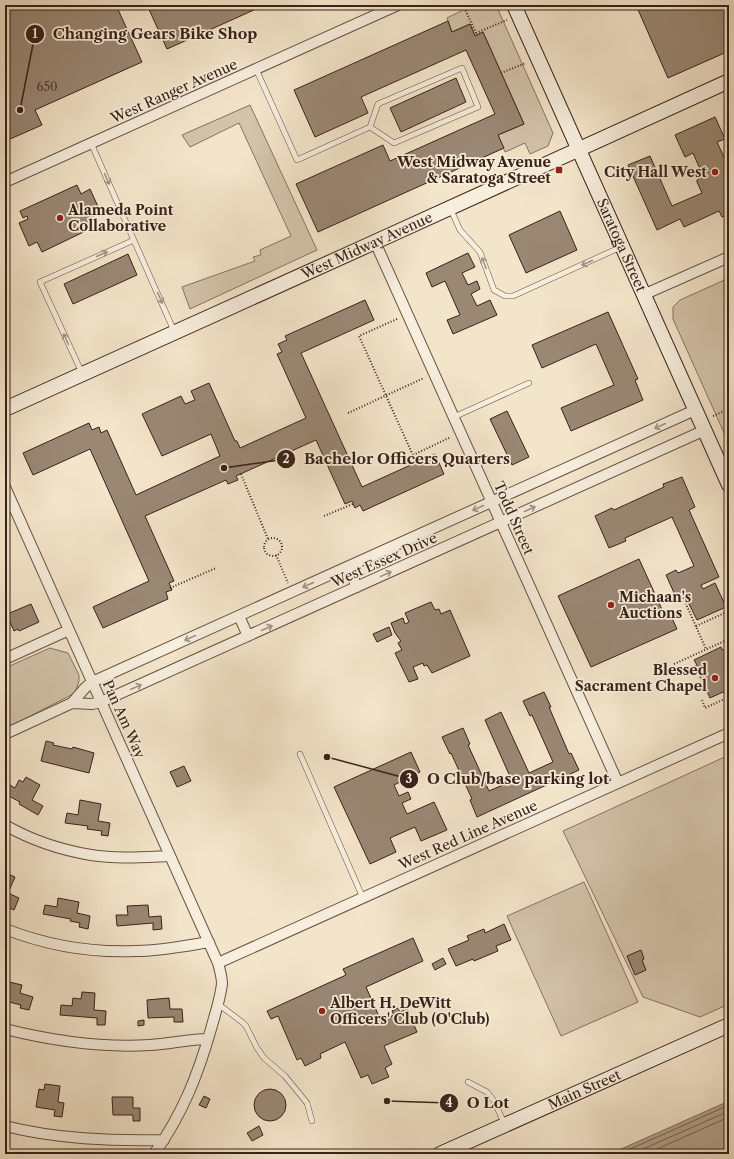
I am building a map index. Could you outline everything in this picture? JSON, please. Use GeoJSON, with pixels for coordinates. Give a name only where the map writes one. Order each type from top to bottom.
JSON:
{"type":"FeatureCollection","features":[{"type":"Feature","properties":{"kind":"street","name":"West Ranger Avenue"},"geometry":{"type":"LineString","coordinates":[[5,182],[398,5]]}},
{"type":"Feature","properties":{"kind":"street","name":"Saratoga Street"},"geometry":{"type":"LineString","coordinates":[[514,5],[729,484]]}},
{"type":"Feature","properties":{"kind":"street","name":"West Midway Avenue"},"geometry":{"type":"LineString","coordinates":[[5,409],[729,81]]}},
{"type":"Feature","properties":{"kind":"street","name":"Todd Street"},"geometry":{"type":"LineString","coordinates":[[375,242],[618,783]]}},
{"type":"Feature","properties":{"kind":"street"},"geometry":{"type":"LineString","coordinates":[[644,295],[729,257]]}},
{"type":"Feature","properties":{"kind":"street","name":"West Essex Drive"},"geometry":{"type":"LineString","coordinates":[[5,734],[72,703],[92,682],[695,410]]}},
{"type":"Feature","properties":{"kind":"street","name":"West Essex Drive"},"geometry":{"type":"LineString","coordinates":[[72,703],[92,704],[101,702],[705,430]]}},
{"type":"Feature","properties":{"kind":"street","name":"Pan Am Way"},"geometry":{"type":"LineString","coordinates":[[5,487],[218,963],[222,983],[218,1004],[201,1064],[191,1089],[164,1140],[154,1154]]}},
{"type":"Feature","properties":{"kind":"street"},"geometry":{"type":"LineString","coordinates":[[348,567],[357,587]]}},
{"type":"Feature","properties":{"kind":"street"},"geometry":{"type":"LineString","coordinates":[[239,616],[248,636]]}},
{"type":"Feature","properties":{"kind":"street"},"geometry":{"type":"LineString","coordinates":[[5,659],[69,630]]}},
{"type":"Feature","properties":{"kind":"street","name":"West Red Line Avenue"},"geometry":{"type":"LineString","coordinates":[[218,963],[729,733]]}},
{"type":"Feature","properties":{"kind":"street"},"geometry":{"type":"LineString","coordinates":[[5,825],[17,832],[62,849],[92,855],[117,857],[170,856]]}},
{"type":"Feature","properties":{"kind":"street"},"geometry":{"type":"LineString","coordinates":[[5,929],[39,940],[69,947],[101,951],[136,951],[173,948],[209,942]]}},
{"type":"Feature","properties":{"kind":"street","name":"Main Street"},"geometry":{"type":"LineString","coordinates":[[440,1154],[729,1025]]}},
{"type":"Feature","properties":{"kind":"street"},"geometry":{"type":"LineString","coordinates":[[5,1029],[60,1041],[93,1045],[151,1045],[208,1039]]}},
{"type":"Feature","properties":{"kind":"street"},"geometry":{"type":"LineString","coordinates":[[5,1126],[51,1135],[86,1139],[164,1140]]}},
{"type":"Feature","properties":{"kind":"lane"},"geometry":{"type":"LineString","coordinates":[[256,69],[297,160],[370,127],[378,104],[462,68],[478,107],[394,143],[370,127]]}},
{"type":"Feature","properties":{"kind":"lane"},"geometry":{"type":"LineString","coordinates":[[91,143],[175,332]]}},
{"type":"Feature","properties":{"kind":"lane"},"geometry":{"type":"LineString","coordinates":[[450,208],[460,230],[480,252],[494,290],[505,296],[513,296],[622,246]]}},
{"type":"Feature","properties":{"kind":"lane"},"geometry":{"type":"LineString","coordinates":[[82,374],[40,282],[134,240]]}},
{"type":"Feature","properties":{"kind":"lane"},"geometry":{"type":"LineString","coordinates":[[454,417],[528,384]]}},
{"type":"Feature","properties":{"kind":"lane"},"geometry":{"type":"LineString","coordinates":[[300,754],[363,898]]}},
{"type":"Feature","properties":{"kind":"lane"},"geometry":{"type":"LineString","coordinates":[[218,1004],[246,1026],[264,1058],[285,1076],[307,1103],[312,1121]]}},
{"type":"Feature","properties":{"kind":"lane"},"geometry":{"type":"LineString","coordinates":[[468,1082],[487,1092],[494,1101],[505,1125]]}},
{"type":"Feature","properties":{"kind":"path"},"geometry":{"type":"LineString","coordinates":[[463,5],[477,34],[508,20]]}},
{"type":"Feature","properties":{"kind":"path"},"geometry":{"type":"LineString","coordinates":[[501,73],[527,63]]}},
{"type":"Feature","properties":{"kind":"path"},"geometry":{"type":"LineString","coordinates":[[397,319],[359,336],[416,462]]}},
{"type":"Feature","properties":{"kind":"path"},"geometry":{"type":"LineString","coordinates":[[348,413],[424,378]]}},
{"type":"Feature","properties":{"kind":"path"},"geometry":{"type":"LineString","coordinates":[[713,416],[729,409]]}},
{"type":"Feature","properties":{"kind":"path"},"geometry":{"type":"LineString","coordinates":[[413,455],[451,437]]}},
{"type":"Feature","properties":{"kind":"path"},"geometry":{"type":"LineString","coordinates":[[240,474],[268,539]]}},
{"type":"Feature","properties":{"kind":"path"},"geometry":{"type":"LineString","coordinates":[[324,516],[353,504]]}},
{"type":"Feature","properties":{"kind":"path"},"geometry":{"type":"LineString","coordinates":[[274,538],[280,543],[281,548],[279,553],[276,555],[270,555],[265,552],[264,543],[268,539],[274,538]]}},
{"type":"Feature","properties":{"kind":"path"},"geometry":{"type":"LineString","coordinates":[[276,555],[289,584]]}},
{"type":"Feature","properties":{"kind":"path"},"geometry":{"type":"LineString","coordinates":[[170,588],[216,568]]}},
{"type":"Feature","properties":{"kind":"path"},"geometry":{"type":"LineString","coordinates":[[682,595],[706,649]]}},
{"type":"Feature","properties":{"kind":"path"},"geometry":{"type":"LineString","coordinates":[[696,626],[729,611]]}},
{"type":"Feature","properties":{"kind":"path"},"geometry":{"type":"LineString","coordinates":[[674,664],[729,639]]}},
{"type":"Feature","properties":{"kind":"path"},"geometry":{"type":"LineString","coordinates":[[702,700],[705,708],[729,697]]}},
{"type":"Feature","properties":{"kind":"shaded area"},"geometry":{"type":"Polygon","coordinates":[[[466,5],[496,5],[553,133],[548,146],[530,154],[525,143],[505,152],[498,135],[524,124],[483,32],[475,36],[470,24],[452,32],[447,18],[467,8],[466,5]]]}},
{"type":"Feature","properties":{"kind":"shaded area"},"geometry":{"type":"Polygon","coordinates":[[[250,105],[317,250],[190,309],[182,287],[255,261],[253,257],[261,255],[260,250],[291,236],[239,123],[190,147],[182,135],[250,105]]]}},
{"type":"Feature","properties":{"kind":"shaded area"},"geometry":{"type":"Polygon","coordinates":[[[729,278],[729,444],[673,319],[673,307],[680,300],[729,278]]]}},
{"type":"Feature","properties":{"kind":"shaded area"},"geometry":{"type":"Polygon","coordinates":[[[50,648],[68,653],[79,675],[79,681],[75,693],[5,729],[5,668],[50,648]]]}},
{"type":"Feature","properties":{"kind":"shaded area"},"geometry":{"type":"Polygon","coordinates":[[[729,755],[729,1004],[700,1017],[643,997],[563,831],[729,755]]]}},
{"type":"Feature","properties":{"kind":"shaded area"},"geometry":{"type":"Polygon","coordinates":[[[584,882],[638,1002],[561,1036],[507,916],[584,882]]]}},
{"type":"Feature","properties":{"kind":"water"},"geometry":{"type":"Polygon","coordinates":[[[729,1101],[729,1154],[610,1154],[729,1101]]]}},
{"type":"Feature","properties":{"kind":"building"},"geometry":{"type":"Polygon","coordinates":[[[18,5],[116,5],[142,62],[35,110],[42,125],[10,139],[5,128],[5,11],[18,5]]]}},
{"type":"Feature","properties":{"kind":"building"},"geometry":{"type":"Polygon","coordinates":[[[147,5],[265,5],[167,49],[147,5]]]}},
{"type":"Feature","properties":{"kind":"building"},"geometry":{"type":"Polygon","coordinates":[[[636,5],[729,5],[729,51],[668,78],[636,5]]]}},
{"type":"Feature","properties":{"kind":"building"},"geometry":{"type":"Polygon","coordinates":[[[448,21],[452,32],[470,24],[475,36],[483,32],[524,124],[498,135],[504,148],[318,232],[296,184],[383,145],[390,161],[495,114],[466,50],[361,97],[368,113],[315,137],[294,90],[448,21]]]}},
{"type":"Feature","properties":{"kind":"building"},"geometry":{"type":"Polygon","coordinates":[[[456,78],[466,102],[401,132],[390,108],[456,78]]]}},
{"type":"Feature","properties":{"kind":"building","name":"City Hall West"},"geometry":{"type":"Polygon","coordinates":[[[715,117],[725,139],[717,142],[729,168],[729,214],[722,217],[719,211],[684,227],[680,219],[657,230],[628,165],[650,156],[672,206],[702,193],[697,180],[703,176],[693,153],[685,157],[675,135],[715,117]]]}},
{"type":"Feature","properties":{"kind":"building","name":"Alameda Point Collaborative"},"geometry":{"type":"Polygon","coordinates":[[[77,185],[81,194],[90,189],[101,213],[92,217],[96,226],[42,252],[37,242],[29,246],[19,223],[28,219],[27,216],[23,218],[20,211],[77,185]]]}},
{"type":"Feature","properties":{"kind":"building"},"geometry":{"type":"Polygon","coordinates":[[[560,211],[577,250],[526,273],[509,235],[560,211]]]}},
{"type":"Feature","properties":{"kind":"building"},"geometry":{"type":"Polygon","coordinates":[[[468,253],[475,267],[462,273],[468,285],[477,281],[480,289],[471,294],[477,306],[490,300],[497,315],[453,334],[447,320],[460,315],[445,281],[432,287],[426,273],[468,253]]]}},
{"type":"Feature","properties":{"kind":"building"},"geometry":{"type":"Polygon","coordinates":[[[128,254],[137,275],[73,304],[64,284],[128,254]]]}},
{"type":"Feature","properties":{"kind":"building"},"geometry":{"type":"Polygon","coordinates":[[[365,300],[374,320],[301,353],[362,487],[435,454],[444,474],[363,511],[360,505],[355,508],[352,501],[345,504],[316,440],[236,476],[238,480],[228,484],[226,480],[145,516],[174,581],[169,583],[172,590],[166,592],[168,599],[103,628],[93,607],[149,581],[90,449],[33,475],[23,453],[89,423],[92,430],[99,427],[101,433],[107,430],[136,495],[220,456],[211,434],[162,456],[142,414],[181,396],[185,404],[195,400],[191,391],[209,383],[235,441],[237,441],[240,448],[306,418],[277,354],[282,352],[278,344],[287,340],[285,336],[365,300]]]}},
{"type":"Feature","properties":{"kind":"building"},"geometry":{"type":"Polygon","coordinates":[[[608,312],[638,379],[635,380],[643,400],[571,431],[561,408],[614,385],[596,344],[542,368],[532,345],[608,312]]]}},
{"type":"Feature","properties":{"kind":"building"},"geometry":{"type":"Polygon","coordinates":[[[507,411],[529,457],[512,465],[490,419],[507,411]]]}},
{"type":"Feature","properties":{"kind":"building"},"geometry":{"type":"Polygon","coordinates":[[[682,477],[695,507],[689,510],[719,577],[701,585],[703,589],[715,583],[726,607],[697,620],[683,592],[675,595],[666,575],[676,570],[678,573],[694,566],[672,517],[625,538],[626,541],[609,548],[595,516],[612,508],[614,510],[664,487],[663,484],[682,477]]]}},
{"type":"Feature","properties":{"kind":"building","name":"Michaan's Auctions"},"geometry":{"type":"Polygon","coordinates":[[[639,559],[665,616],[670,614],[677,629],[591,667],[558,596],[639,559]]]}},
{"type":"Feature","properties":{"kind":"building"},"geometry":{"type":"Polygon","coordinates":[[[431,602],[435,610],[439,609],[441,614],[450,610],[470,656],[432,673],[427,665],[424,666],[423,663],[413,667],[418,679],[409,682],[395,653],[402,650],[398,643],[401,641],[395,633],[391,623],[403,618],[405,624],[409,622],[405,613],[431,602]]]}},
{"type":"Feature","properties":{"kind":"building"},"geometry":{"type":"Polygon","coordinates":[[[31,604],[39,622],[19,631],[18,629],[14,631],[9,620],[6,622],[5,615],[31,604]]]}},
{"type":"Feature","properties":{"kind":"building"},"geometry":{"type":"Polygon","coordinates":[[[389,627],[392,635],[377,642],[373,634],[389,627]]]}},
{"type":"Feature","properties":{"kind":"building","name":"Blessed Sacrament Chapel"},"geometry":{"type":"Polygon","coordinates":[[[721,647],[722,650],[729,647],[729,691],[710,698],[695,666],[697,665],[694,660],[721,647]]]}},
{"type":"Feature","properties":{"kind":"building"},"geometry":{"type":"Polygon","coordinates":[[[544,692],[569,754],[571,753],[579,770],[477,817],[470,800],[472,799],[442,737],[463,728],[470,744],[468,745],[489,791],[512,781],[485,720],[501,712],[529,773],[553,762],[532,715],[530,716],[523,701],[544,692]]]}},
{"type":"Feature","properties":{"kind":"building"},"geometry":{"type":"Polygon","coordinates":[[[46,741],[54,743],[53,745],[72,749],[73,747],[94,753],[89,773],[41,761],[46,741]]]}},
{"type":"Feature","properties":{"kind":"building"},"geometry":{"type":"Polygon","coordinates":[[[411,752],[420,772],[394,785],[399,796],[408,792],[411,799],[402,803],[407,814],[434,802],[447,830],[421,841],[415,827],[390,838],[396,852],[370,864],[334,787],[411,752]]]}},
{"type":"Feature","properties":{"kind":"building"},"geometry":{"type":"Polygon","coordinates":[[[184,766],[191,781],[177,787],[170,772],[184,766]]]}},
{"type":"Feature","properties":{"kind":"building"},"geometry":{"type":"Polygon","coordinates":[[[26,777],[40,785],[32,800],[43,806],[38,815],[19,804],[20,802],[5,794],[5,782],[15,788],[19,780],[23,782],[26,777]]]}},
{"type":"Feature","properties":{"kind":"building"},"geometry":{"type":"Polygon","coordinates":[[[80,800],[101,804],[98,821],[110,823],[108,836],[101,835],[102,831],[87,829],[88,826],[65,823],[67,813],[78,815],[80,800]]]}},
{"type":"Feature","properties":{"kind":"building"},"geometry":{"type":"Polygon","coordinates":[[[5,873],[15,877],[8,893],[19,898],[14,910],[7,907],[9,904],[5,902],[5,873]]]}},
{"type":"Feature","properties":{"kind":"building"},"geometry":{"type":"Polygon","coordinates":[[[58,898],[79,902],[77,913],[90,916],[88,929],[79,927],[80,923],[70,921],[71,919],[43,914],[45,905],[57,907],[58,898]]]}},
{"type":"Feature","properties":{"kind":"building"},"geometry":{"type":"Polygon","coordinates":[[[148,905],[149,917],[161,916],[162,929],[153,930],[153,923],[117,926],[116,915],[128,915],[127,906],[148,905]]]}},
{"type":"Feature","properties":{"kind":"building"},"geometry":{"type":"Polygon","coordinates":[[[504,924],[511,940],[496,946],[498,951],[474,961],[473,959],[456,966],[448,949],[469,940],[467,936],[484,929],[485,933],[504,924]]]}},
{"type":"Feature","properties":{"kind":"building","name":"Albert H. DeWitt Officers' Club (O'Club)"},"geometry":{"type":"Polygon","coordinates":[[[413,938],[423,961],[366,987],[381,1021],[394,1015],[392,1011],[398,1008],[400,1012],[407,1009],[417,1032],[384,1046],[392,1064],[385,1068],[389,1077],[372,1084],[368,1075],[361,1078],[345,1042],[320,1054],[321,1058],[305,1066],[301,1058],[297,1060],[278,1016],[271,1019],[267,1011],[346,975],[343,969],[413,938]]]}},
{"type":"Feature","properties":{"kind":"building"},"geometry":{"type":"Polygon","coordinates":[[[641,950],[644,959],[642,960],[646,970],[635,975],[627,956],[641,950]]]}},
{"type":"Feature","properties":{"kind":"building"},"geometry":{"type":"Polygon","coordinates":[[[443,958],[446,964],[435,970],[432,964],[443,958]]]}},
{"type":"Feature","properties":{"kind":"building"},"geometry":{"type":"Polygon","coordinates":[[[5,981],[22,985],[20,993],[33,997],[29,1010],[20,1008],[21,1005],[5,1001],[5,981]]]}},
{"type":"Feature","properties":{"kind":"building"},"geometry":{"type":"Polygon","coordinates":[[[82,992],[95,993],[94,1010],[106,1011],[105,1025],[97,1025],[97,1018],[60,1015],[61,1005],[72,1006],[73,998],[81,999],[82,992]]]}},
{"type":"Feature","properties":{"kind":"building"},"geometry":{"type":"Polygon","coordinates":[[[169,998],[170,1009],[182,1009],[183,1022],[174,1022],[174,1017],[148,1018],[147,1000],[169,998]]]}},
{"type":"Feature","properties":{"kind":"building"},"geometry":{"type":"Polygon","coordinates":[[[144,1020],[144,1025],[138,1026],[138,1021],[144,1020]]]}},
{"type":"Feature","properties":{"kind":"building"},"geometry":{"type":"Polygon","coordinates":[[[45,1084],[60,1086],[58,1102],[64,1103],[62,1117],[54,1116],[55,1110],[36,1107],[39,1089],[44,1090],[45,1084]]]}},
{"type":"Feature","properties":{"kind":"building"},"geometry":{"type":"Polygon","coordinates":[[[267,1089],[273,1089],[283,1096],[286,1105],[285,1111],[279,1118],[273,1121],[267,1121],[257,1114],[254,1108],[254,1102],[261,1092],[267,1089]]]}},
{"type":"Feature","properties":{"kind":"building"},"geometry":{"type":"Polygon","coordinates":[[[204,1096],[210,1099],[206,1108],[199,1105],[204,1096]]]}},
{"type":"Feature","properties":{"kind":"building"},"geometry":{"type":"Polygon","coordinates":[[[112,1097],[133,1097],[133,1108],[140,1108],[140,1121],[133,1121],[133,1115],[113,1115],[112,1097]]]}},
{"type":"Feature","properties":{"kind":"building"},"geometry":{"type":"Polygon","coordinates":[[[259,1126],[263,1135],[252,1141],[247,1133],[259,1126]]]}},
{"type":"Feature","properties":{"kind":"place","name":"Changing Gears Bike Shop"},"geometry":{"type":"Point","coordinates":[20,110]}},
{"type":"Feature","properties":{"kind":"place","name":"West Midway Avenue & Saratoga Street"},"geometry":{"type":"Point","coordinates":[559,170]}},
{"type":"Feature","properties":{"kind":"place","name":"City Hall West"},"geometry":{"type":"Point","coordinates":[715,172]}},
{"type":"Feature","properties":{"kind":"place","name":"Alameda Point Collaborative"},"geometry":{"type":"Point","coordinates":[60,218]}},
{"type":"Feature","properties":{"kind":"place","name":"Bachelor Officers Quarters"},"geometry":{"type":"Point","coordinates":[224,468]}},
{"type":"Feature","properties":{"kind":"place","name":"Michaan's Auctions"},"geometry":{"type":"Point","coordinates":[611,605]}},
{"type":"Feature","properties":{"kind":"place","name":"Blessed Sacrament Chapel"},"geometry":{"type":"Point","coordinates":[715,678]}},
{"type":"Feature","properties":{"kind":"place","name":"O Club/base parking lot"},"geometry":{"type":"Point","coordinates":[327,757]}},
{"type":"Feature","properties":{"kind":"place","name":"Albert H. DeWitt Officers' Club (O'Club)"},"geometry":{"type":"Point","coordinates":[322,1011]}},
{"type":"Feature","properties":{"kind":"place","name":"O Lot"},"geometry":{"type":"Point","coordinates":[387,1101]}}]}
